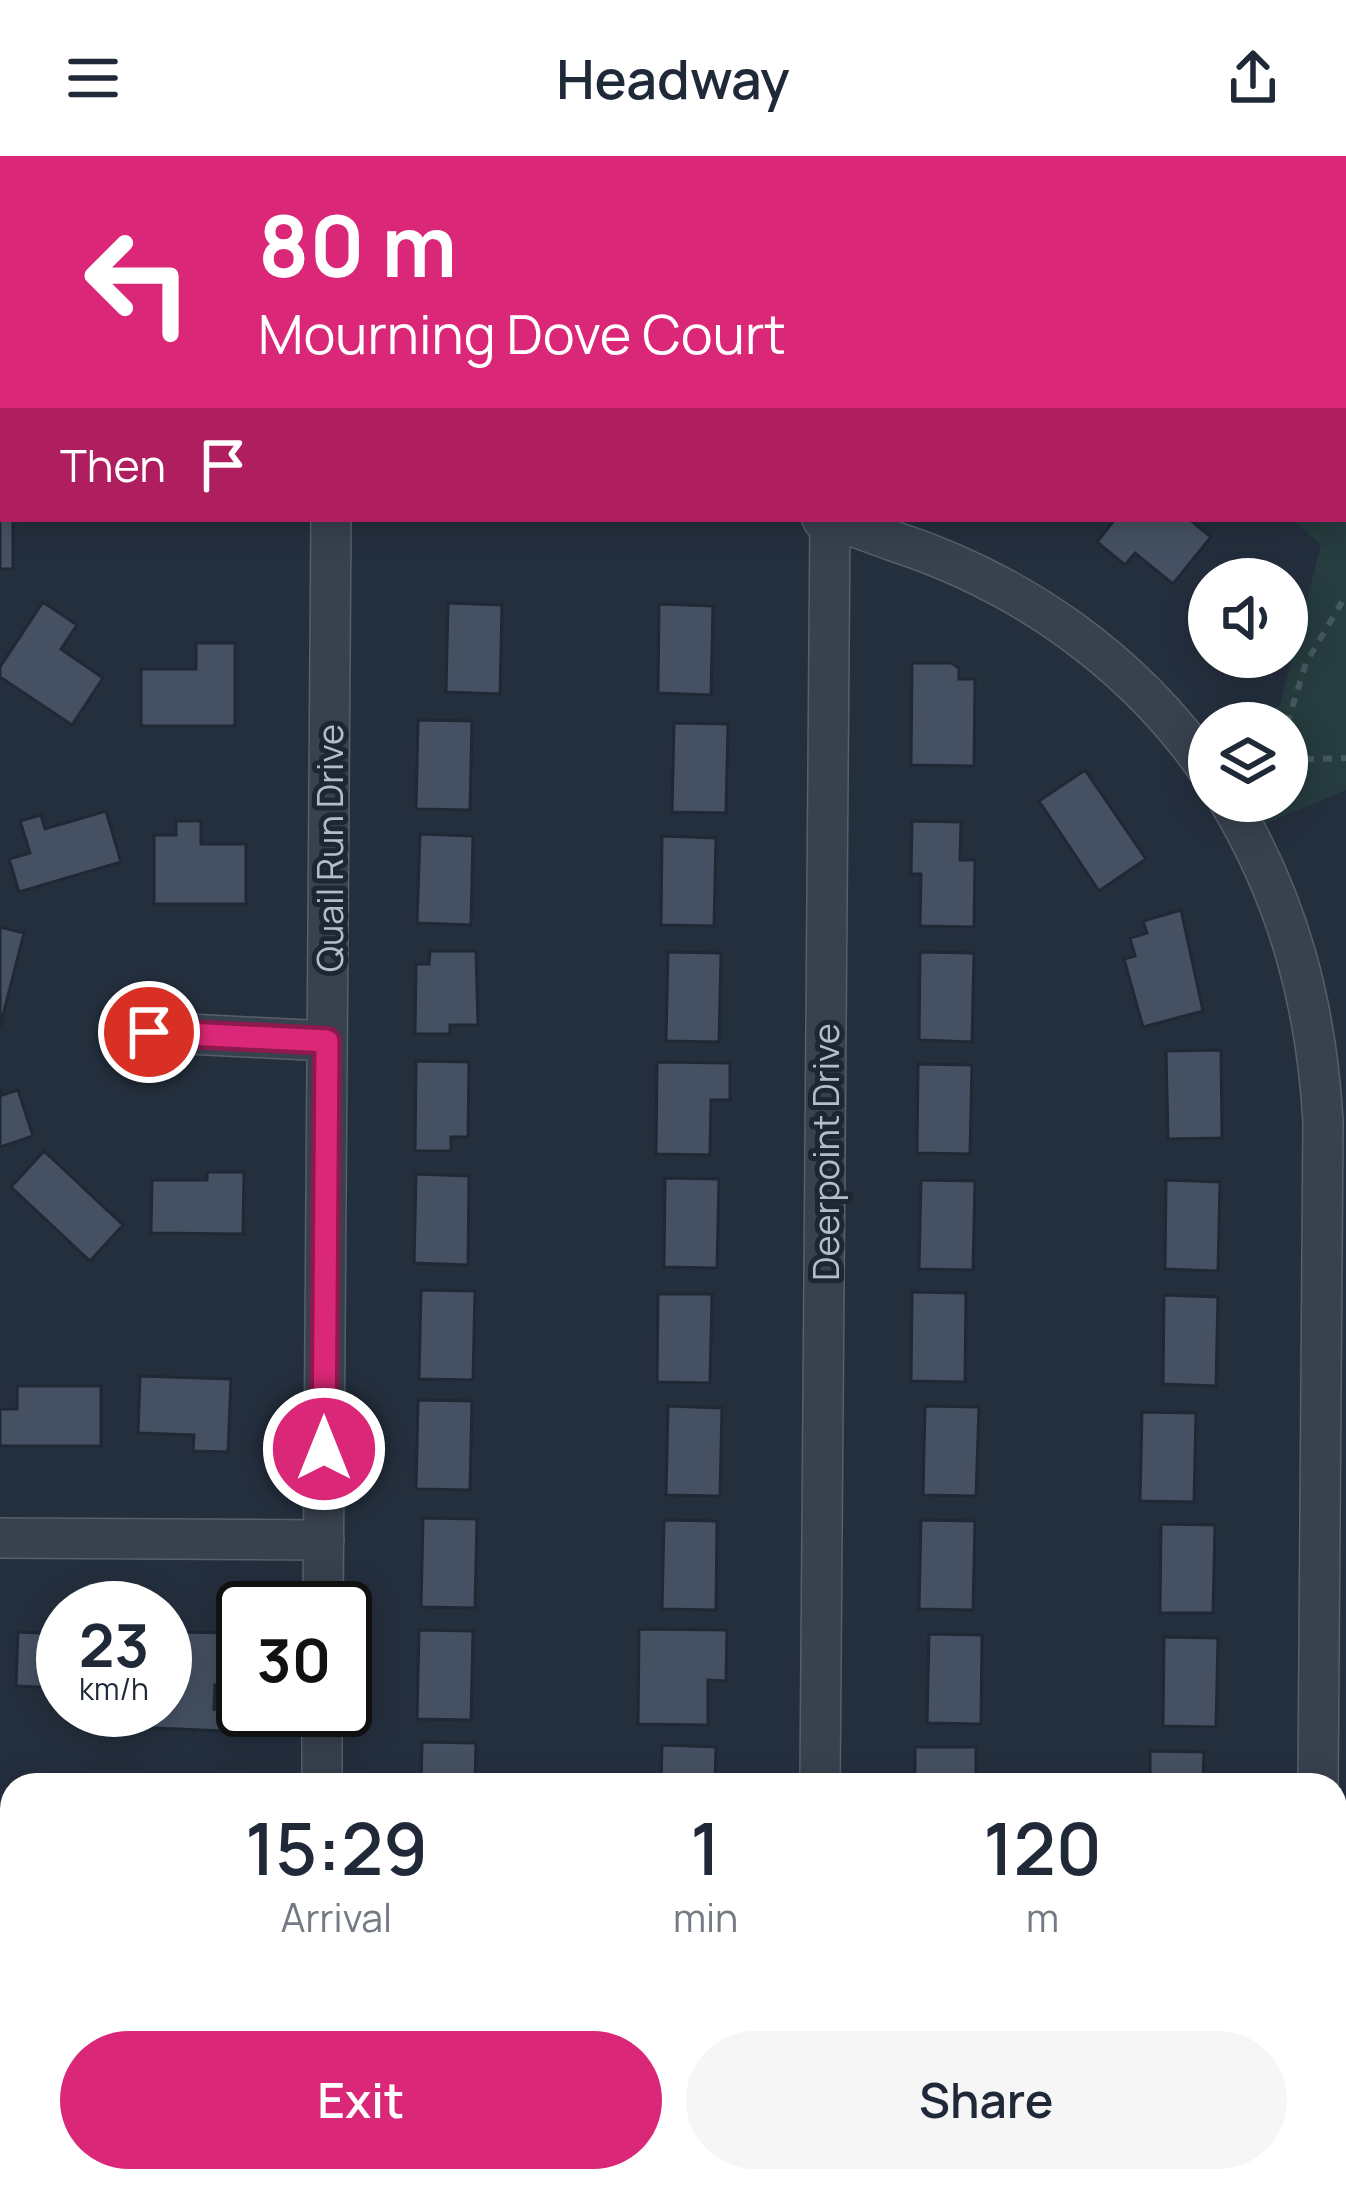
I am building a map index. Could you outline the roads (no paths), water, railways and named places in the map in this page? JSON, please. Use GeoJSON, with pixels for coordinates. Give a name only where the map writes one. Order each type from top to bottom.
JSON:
{"type":"FeatureCollection","features":[{"type":"Feature","properties":{"kind":"street","name":"Quail Run Drive"},"geometry":{"type":"LineString","coordinates":[[323,1581],[331,522]]}},
{"type":"Feature","properties":{"kind":"street","name":"Deerpoint Drive"},"geometry":{"type":"LineString","coordinates":[[820,1773],[826,522]]}},
{"type":"Feature","properties":{"kind":"street"},"geometry":{"type":"LineString","coordinates":[[835,522],[936,555],[1055,619],[1153,699],[1188,744]]}},
{"type":"Feature","properties":{"kind":"street"},"geometry":{"type":"LineString","coordinates":[[1240,822],[1273,883],[1293,939],[1318,1052],[1323,1145],[1318,1773]]}},
{"type":"Feature","properties":{"kind":"street"},"geometry":{"type":"LineString","coordinates":[[149,1032],[327,1041]]}},
{"type":"Feature","properties":{"kind":"street"},"geometry":{"type":"LineString","coordinates":[[0,1538],[324,1540]]}},
{"type":"Feature","properties":{"kind":"street"},"geometry":{"type":"LineString","coordinates":[[322,1737],[322,1773]]}}]}
